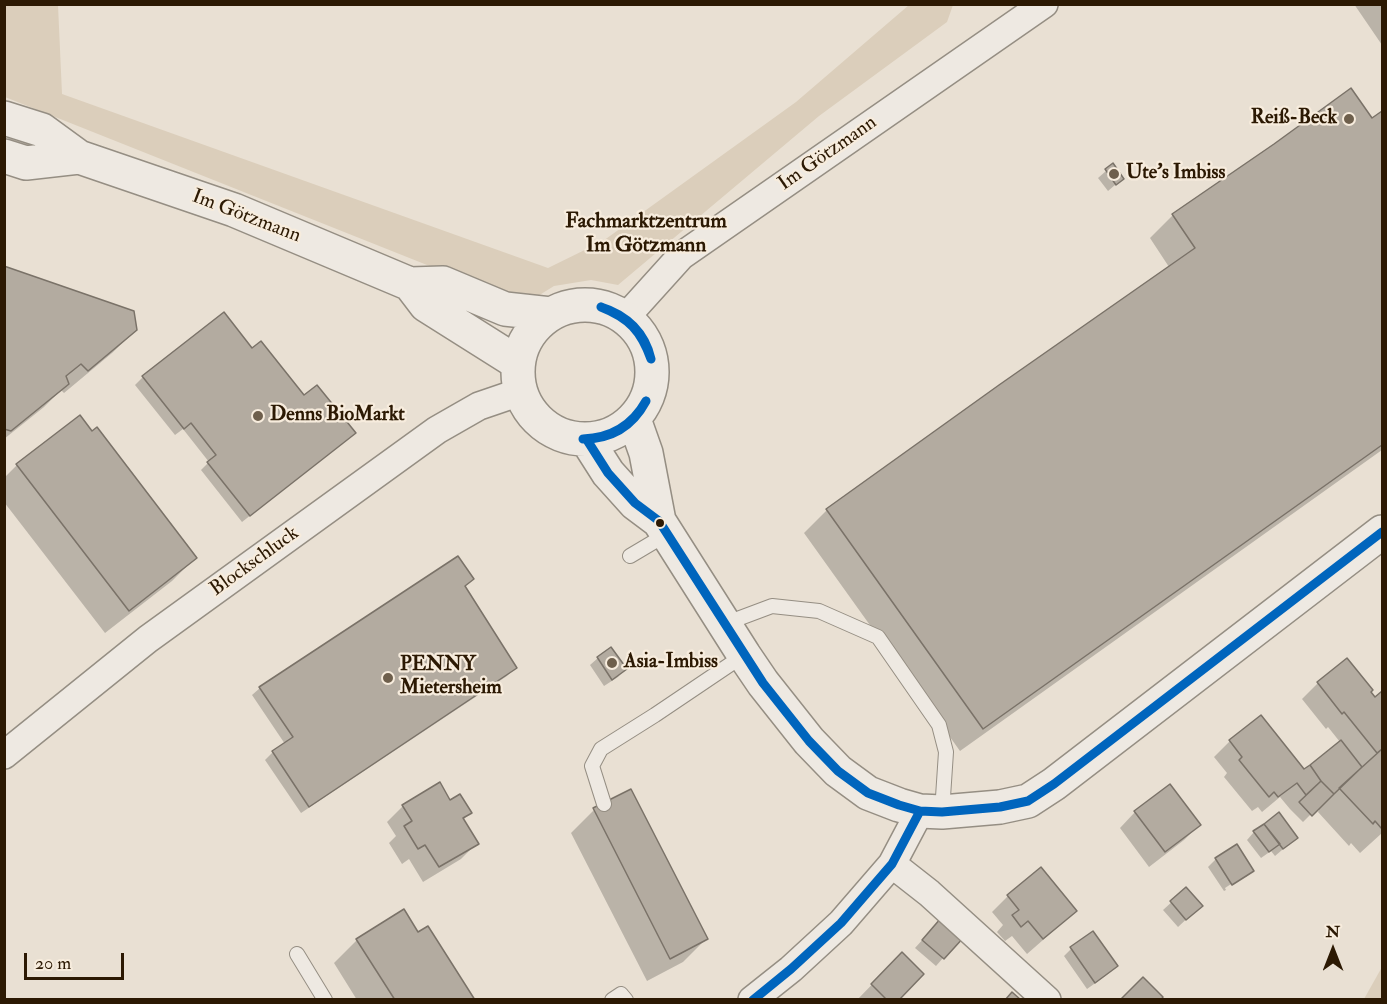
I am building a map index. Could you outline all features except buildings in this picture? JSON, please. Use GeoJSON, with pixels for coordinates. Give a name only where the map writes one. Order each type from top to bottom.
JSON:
{"type":"FeatureCollection","features":[{"type":"Feature","properties":{"kind":"street","name":"Im Götzmann"},"geometry":{"type":"LineString","coordinates":[[625,318],[681,256],[1044,4]]}},
{"type":"Feature","properties":{"kind":"street","name":"Im Götzmann"},"geometry":{"type":"LineString","coordinates":[[4,118],[42,130],[79,157],[234,210],[410,284],[443,283],[505,309],[551,314]]}},
{"type":"Feature","properties":{"kind":"street","name":"Im Götzmann"},"geometry":{"type":"LineString","coordinates":[[4,156],[26,163],[79,157]]}},
{"type":"Feature","properties":{"kind":"street","name":"Im Götzmann"},"geometry":{"type":"LineString","coordinates":[[410,284],[426,305],[519,377]]}},
{"type":"Feature","properties":{"kind":"street","name":"Im Götzmann"},"geometry":{"type":"LineString","coordinates":[[589,305],[608,309],[625,318],[639,331],[649,348],[653,366],[652,386],[646,404],[621,430],[604,437],[587,440],[565,437],[546,427],[530,412],[519,377],[524,344],[530,335],[551,314],[570,307],[589,305]]}},
{"type":"Feature","properties":{"kind":"street","name":"Blockschluck"},"geometry":{"type":"LineString","coordinates":[[4,755],[148,639],[437,430],[479,406],[519,377]]}},
{"type":"Feature","properties":{"kind":"street"},"geometry":{"type":"LineString","coordinates":[[634,419],[646,453],[663,527]]}},
{"type":"Feature","properties":{"kind":"street"},"geometry":{"type":"LineString","coordinates":[[587,440],[608,473],[635,503],[663,527],[763,683],[809,741],[838,771],[868,793],[899,805],[931,811],[1000,807],[1028,801],[1054,784],[1383,532]]}},
{"type":"Feature","properties":{"kind":"street"},"geometry":{"type":"LineString","coordinates":[[752,999],[791,969],[841,923],[892,864],[931,811]]}},
{"type":"Feature","properties":{"kind":"street"},"geometry":{"type":"LineString","coordinates":[[892,864],[1047,999]]}},
{"type":"Feature","properties":{"kind":"lane"},"geometry":{"type":"LineString","coordinates":[[630,556],[663,527]]}},
{"type":"Feature","properties":{"kind":"lane"},"geometry":{"type":"LineString","coordinates":[[724,624],[772,606],[819,611],[878,636],[939,725],[946,752],[931,811]]}},
{"type":"Feature","properties":{"kind":"lane"},"geometry":{"type":"LineString","coordinates":[[604,804],[592,766],[601,749],[744,655]]}},
{"type":"Feature","properties":{"kind":"lane"},"geometry":{"type":"LineString","coordinates":[[297,954],[325,999]]}},
{"type":"Feature","properties":{"kind":"lane"},"geometry":{"type":"LineString","coordinates":[[612,999],[621,994],[626,999]]}},
{"type":"Feature","properties":{"kind":"shaded area"},"geometry":{"type":"Polygon","coordinates":[[[4,5],[58,5],[62,94],[548,268],[603,241],[796,102],[909,5],[953,5],[947,22],[819,116],[618,285],[591,280],[554,286],[525,304],[5,97],[4,5]]]}},
{"type":"Feature","properties":{"kind":"shaded area"},"geometry":{"type":"Polygon","coordinates":[[[1382,967],[1382,999],[1364,999],[1382,967]]]}},
{"type":"Feature","properties":{"kind":"transit line"},"geometry":{"type":"LineString","coordinates":[[601,307],[619,315],[634,326],[644,341],[651,359]]}},
{"type":"Feature","properties":{"kind":"transit line"},"geometry":{"type":"LineString","coordinates":[[601,307],[619,316],[633,327],[643,341],[651,359]]}},
{"type":"Feature","properties":{"kind":"transit line"},"geometry":{"type":"LineString","coordinates":[[583,439],[603,437],[620,430],[634,418],[646,401]]}},
{"type":"Feature","properties":{"kind":"transit line"},"geometry":{"type":"LineString","coordinates":[[583,439],[603,436],[620,429],[634,417],[646,401]]}},
{"type":"Feature","properties":{"kind":"transit line"},"geometry":{"type":"LineString","coordinates":[[587,440],[608,473],[635,503],[659,521],[763,683],[809,741],[838,771],[868,793],[920,811],[942,812],[1000,807],[1028,801],[1054,784],[1382,532]]}},
{"type":"Feature","properties":{"kind":"transit line"},"geometry":{"type":"LineString","coordinates":[[753,1000],[841,923],[892,864],[920,811]]}},
{"type":"Feature","properties":{"kind":"place","name":"Reiß-Beck"},"geometry":{"type":"Point","coordinates":[1349,119]}},
{"type":"Feature","properties":{"kind":"place","name":"Ute's Imbiss"},"geometry":{"type":"Point","coordinates":[1114,174]}},
{"type":"Feature","properties":{"kind":"place","name":"Denns BioMarkt"},"geometry":{"type":"Point","coordinates":[258,416]}},
{"type":"Feature","properties":{"kind":"place","name":"Asia-Imbiss"},"geometry":{"type":"Point","coordinates":[612,663]}},
{"type":"Feature","properties":{"kind":"place","name":"PENNY Mietersheim"},"geometry":{"type":"Point","coordinates":[388,678]}},
{"type":"Feature","properties":{"kind":"district","name":"Fachmarktzentrum Im Götzmann"},"geometry":{"type":"Point","coordinates":[646,234]}}]}
